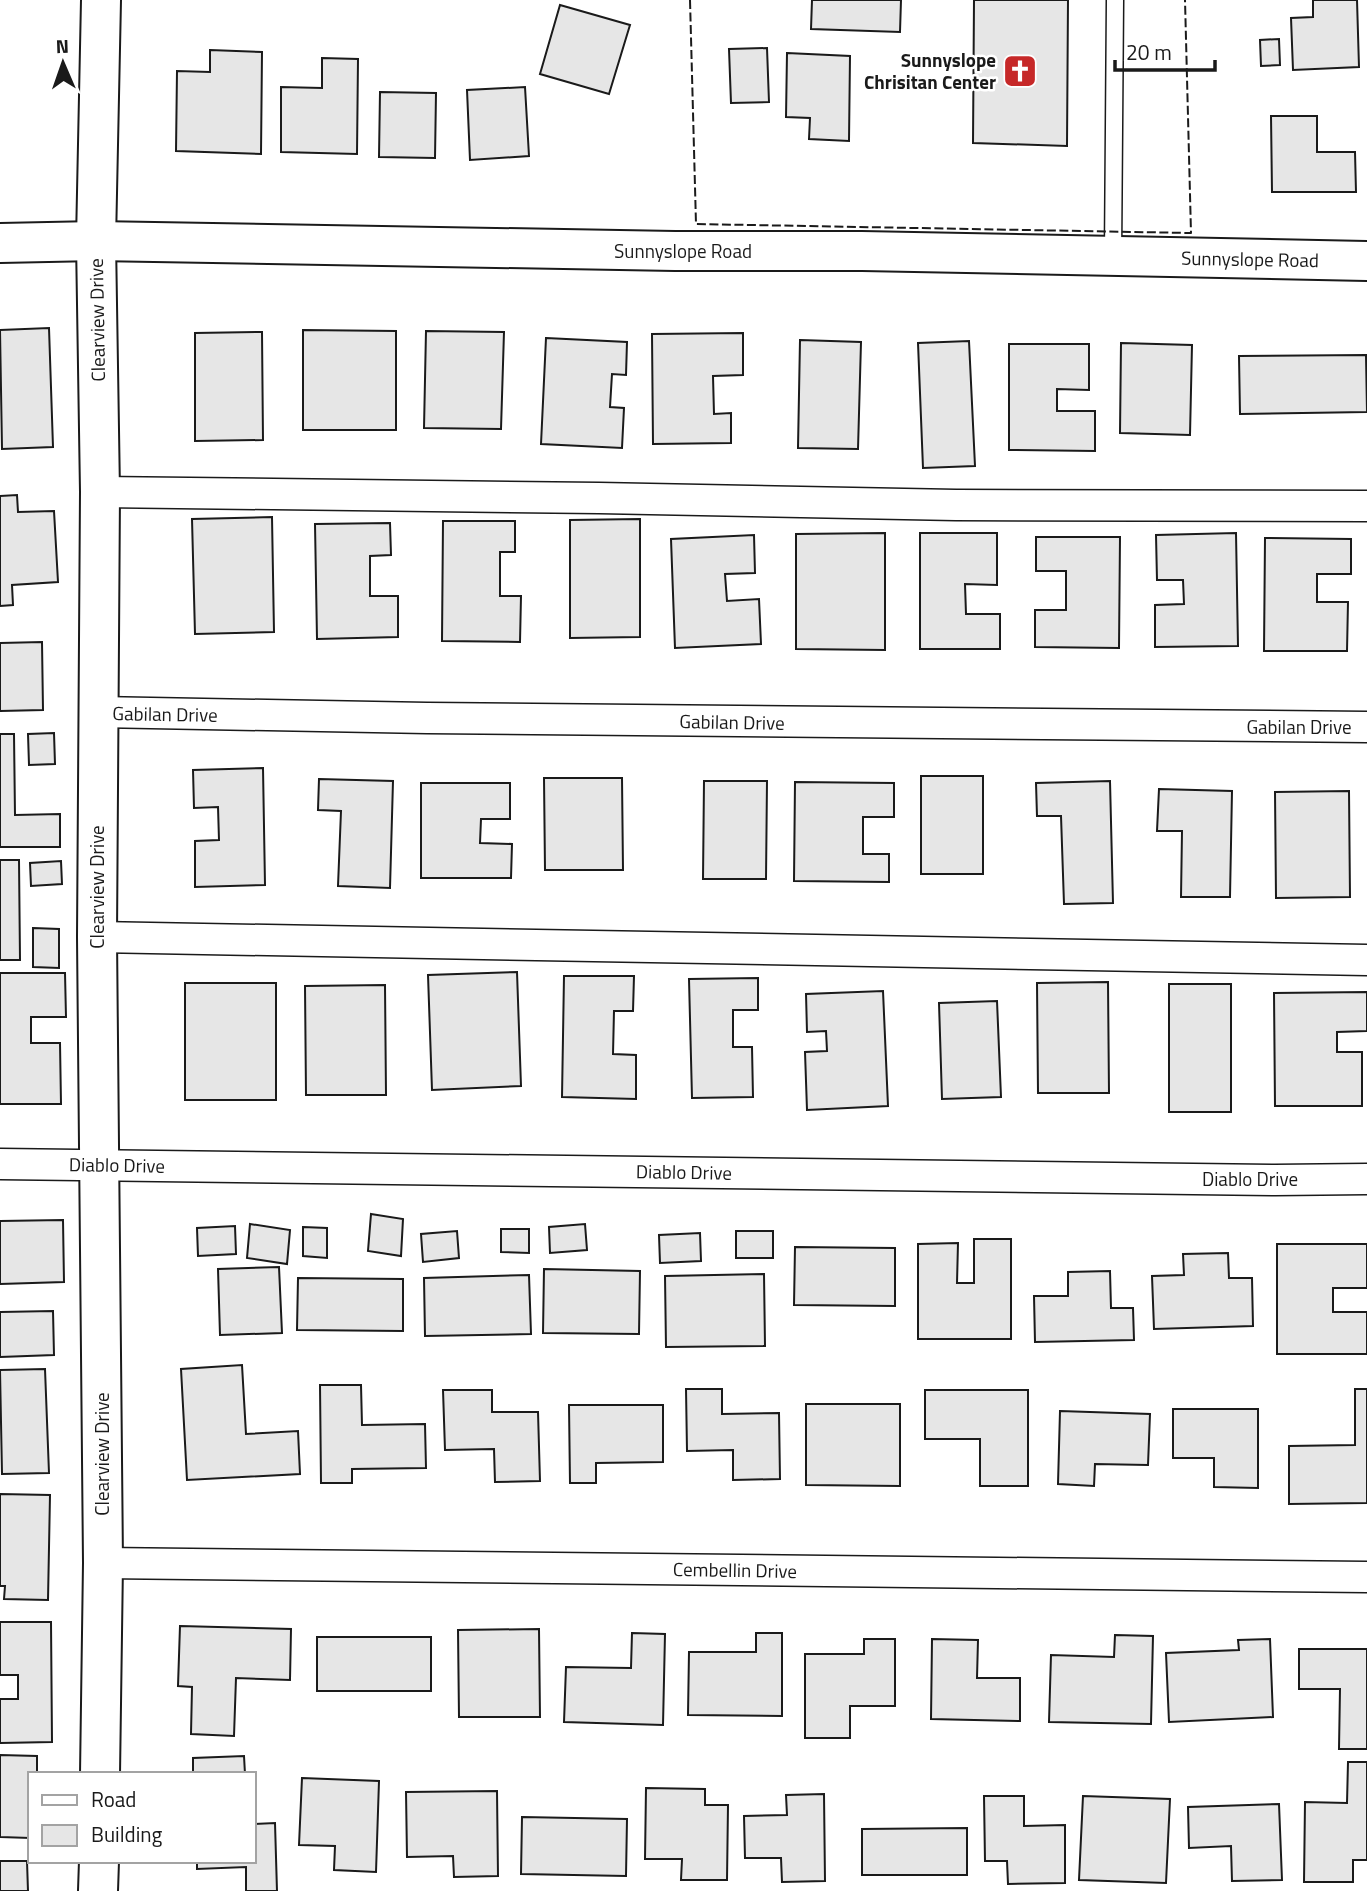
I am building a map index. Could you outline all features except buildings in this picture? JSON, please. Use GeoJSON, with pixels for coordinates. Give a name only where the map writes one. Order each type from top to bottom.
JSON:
{"type":"FeatureCollection","features":[{"type":"Feature","properties":{"kind":"street","name":"Clearview Drive"},"geometry":{"type":"LineString","coordinates":[[100,1772],[103,1563],[98,1164],[100,492],[96,241],[101,0]]}},
{"type":"Feature","properties":{"kind":"street","name":"Sunnyslope Road"},"geometry":{"type":"LineString","coordinates":[[0,243],[96,241],[675,251],[862,251],[1367,261]]}},
{"type":"Feature","properties":{"kind":"street"},"geometry":{"type":"LineString","coordinates":[[100,492],[956,505],[1367,506]]}},
{"type":"Feature","properties":{"kind":"street","name":"Gabilan Drive"},"geometry":{"type":"LineString","coordinates":[[98,712],[482,719],[1367,727]]}},
{"type":"Feature","properties":{"kind":"street"},"geometry":{"type":"LineString","coordinates":[[97,937],[1367,960]]}},
{"type":"Feature","properties":{"kind":"street","name":"Diablo Drive"},"geometry":{"type":"LineString","coordinates":[[0,1164],[1367,1179]]}},
{"type":"Feature","properties":{"kind":"street","name":"Cembellin Drive"},"geometry":{"type":"LineString","coordinates":[[103,1563],[1367,1577]]}},
{"type":"Feature","properties":{"kind":"street"},"geometry":{"type":"LineString","coordinates":[[98,1891],[99,1863]]}},
{"type":"Feature","properties":{"kind":"lane"},"geometry":{"type":"LineString","coordinates":[[1114,257],[1115,0]]}},
{"type":"Feature","properties":{"kind":"fence"},"geometry":{"type":"LineString","coordinates":[[690,0],[696,224],[1191,233],[1185,0]]}},
{"type":"Feature","properties":{"kind":"place","name":"Sunnyslope Chrisitan Center"},"geometry":{"type":"Point","coordinates":[1020,71]}}]}
